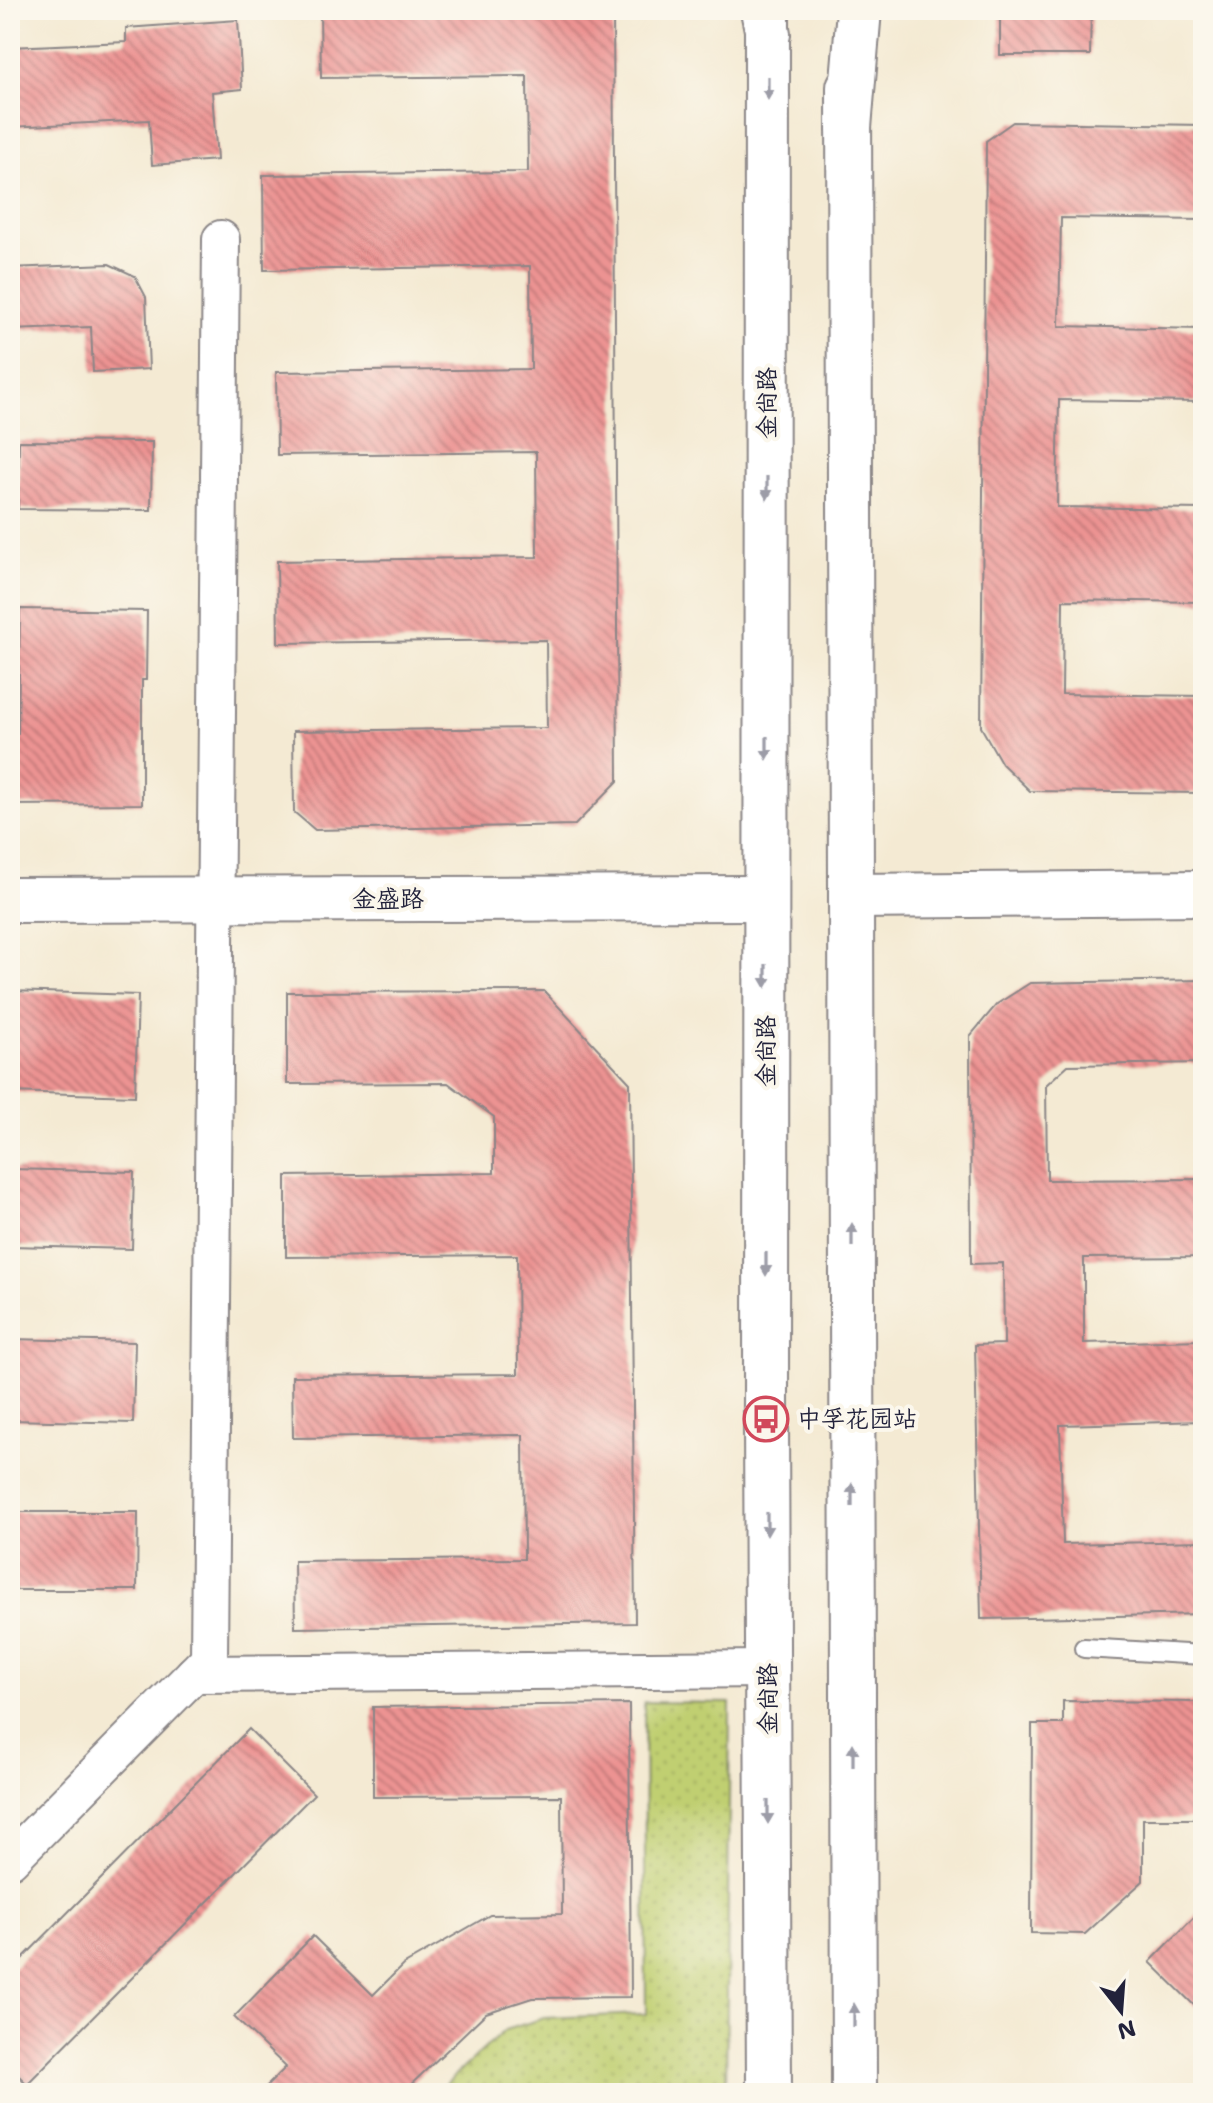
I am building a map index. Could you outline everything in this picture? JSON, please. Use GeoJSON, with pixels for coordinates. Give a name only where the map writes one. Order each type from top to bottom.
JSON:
{"type":"FeatureCollection","features":[{"type":"Feature","properties":{"kind":"main road"},"geometry":{"type":"LineString","coordinates":[[849,10],[854,2093]]}},
{"type":"Feature","properties":{"kind":"main road"},"geometry":{"type":"LineString","coordinates":[[849,127],[859,10]]}},
{"type":"Feature","properties":{"kind":"main road","name":"金尚路"},"geometry":{"type":"LineString","coordinates":[[766,18],[769,2093]]}},
{"type":"Feature","properties":{"kind":"main road"},"geometry":{"type":"LineString","coordinates":[[851,896],[1203,893]]}},
{"type":"Feature","properties":{"kind":"main road","name":"金盛路"},"geometry":{"type":"LineString","coordinates":[[10,900],[766,898]]}},
{"type":"Feature","properties":{"kind":"street"},"geometry":{"type":"LineString","coordinates":[[10,1860],[209,1659],[221,239]]}},
{"type":"Feature","properties":{"kind":"street"},"geometry":{"type":"LineString","coordinates":[[194,1674],[768,1669]]}},
{"type":"Feature","properties":{"kind":"lane"},"geometry":{"type":"LineString","coordinates":[[1084,1648],[1203,1655]]}},
{"type":"Feature","properties":{"kind":"green space"},"geometry":{"type":"Polygon","coordinates":[[[644,1702],[730,1703],[726,2093],[436,2093],[505,2030],[544,2018],[646,2014],[644,1702]]]}},
{"type":"Feature","properties":{"kind":"building"},"geometry":{"type":"Polygon","coordinates":[[[320,10],[613,10],[618,781],[575,825],[315,830],[294,812],[293,731],[547,728],[546,640],[278,643],[277,561],[537,557],[536,452],[277,455],[276,372],[531,369],[530,266],[264,270],[263,175],[528,172],[527,76],[321,78],[320,10]]]}},
{"type":"Feature","properties":{"kind":"building"},"geometry":{"type":"Polygon","coordinates":[[[1000,10],[1091,10],[1090,55],[1000,55],[1000,10]]]}},
{"type":"Feature","properties":{"kind":"building"},"geometry":{"type":"Polygon","coordinates":[[[238,20],[242,89],[212,92],[217,160],[152,165],[149,120],[10,127],[10,47],[126,42],[126,28],[238,20]]]}},
{"type":"Feature","properties":{"kind":"building"},"geometry":{"type":"Polygon","coordinates":[[[1013,122],[1203,125],[1203,220],[1061,218],[1059,326],[1203,329],[1203,402],[1059,400],[1057,507],[1203,509],[1203,602],[1063,600],[1062,694],[1203,696],[1203,793],[1030,791],[1002,764],[981,727],[986,141],[1013,122]]]}},
{"type":"Feature","properties":{"kind":"building"},"geometry":{"type":"Polygon","coordinates":[[[109,264],[135,276],[146,297],[149,369],[93,372],[91,327],[10,330],[10,268],[109,264]]]}},
{"type":"Feature","properties":{"kind":"building"},"geometry":{"type":"Polygon","coordinates":[[[19,441],[152,442],[151,510],[18,509],[19,441]]]}},
{"type":"Feature","properties":{"kind":"building"},"geometry":{"type":"Polygon","coordinates":[[[20,609],[147,611],[146,680],[142,680],[142,804],[10,805],[10,733],[18,733],[20,609]]]}},
{"type":"Feature","properties":{"kind":"building"},"geometry":{"type":"Polygon","coordinates":[[[1203,980],[1203,1063],[1068,1065],[1046,1085],[1047,1180],[1203,1179],[1203,1257],[1084,1258],[1084,1343],[1203,1340],[1203,1421],[1060,1425],[1063,1544],[1203,1541],[1203,1614],[981,1619],[975,1345],[1004,1344],[1003,1263],[971,1264],[970,1036],[997,1004],[1030,983],[1203,980]]]}},
{"type":"Feature","properties":{"kind":"building"},"geometry":{"type":"Polygon","coordinates":[[[10,991],[138,995],[135,1096],[10,1092],[10,991]]]}},
{"type":"Feature","properties":{"kind":"building"},"geometry":{"type":"Polygon","coordinates":[[[544,991],[630,1083],[635,1623],[295,1628],[294,1561],[524,1559],[523,1435],[293,1438],[292,1376],[518,1374],[517,1255],[286,1257],[286,1176],[494,1173],[494,1117],[448,1083],[287,1084],[287,992],[544,991]]]}},
{"type":"Feature","properties":{"kind":"building"},"geometry":{"type":"Polygon","coordinates":[[[10,1169],[134,1172],[132,1249],[10,1246],[10,1169]]]}},
{"type":"Feature","properties":{"kind":"building"},"geometry":{"type":"Polygon","coordinates":[[[10,1339],[135,1342],[133,1423],[10,1420],[10,1339]]]}},
{"type":"Feature","properties":{"kind":"building"},"geometry":{"type":"Polygon","coordinates":[[[10,1512],[138,1512],[137,1590],[10,1590],[10,1512]]]}},
{"type":"Feature","properties":{"kind":"building"},"geometry":{"type":"Polygon","coordinates":[[[1063,1701],[1203,1702],[1203,1819],[1143,1819],[1143,1881],[1085,1934],[1031,1933],[1032,1724],[1063,1724],[1063,1701]]]}},
{"type":"Feature","properties":{"kind":"building"},"geometry":{"type":"Polygon","coordinates":[[[629,1704],[631,1997],[532,1998],[486,2013],[402,2093],[260,2093],[286,2067],[234,2017],[313,1936],[373,1995],[403,1965],[490,1915],[562,1914],[561,1796],[373,1797],[373,1707],[629,1704]]]}},
{"type":"Feature","properties":{"kind":"building"},"geometry":{"type":"Polygon","coordinates":[[[249,1729],[314,1794],[27,2084],[10,2067],[10,1971],[249,1729]]]}},
{"type":"Feature","properties":{"kind":"building"},"geometry":{"type":"Polygon","coordinates":[[[1203,1908],[1203,2014],[1150,1962],[1203,1908]]]}},
{"type":"Feature","properties":{"kind":"place","name":"中孚花园站"},"geometry":{"type":"Point","coordinates":[766,1419]}}]}
